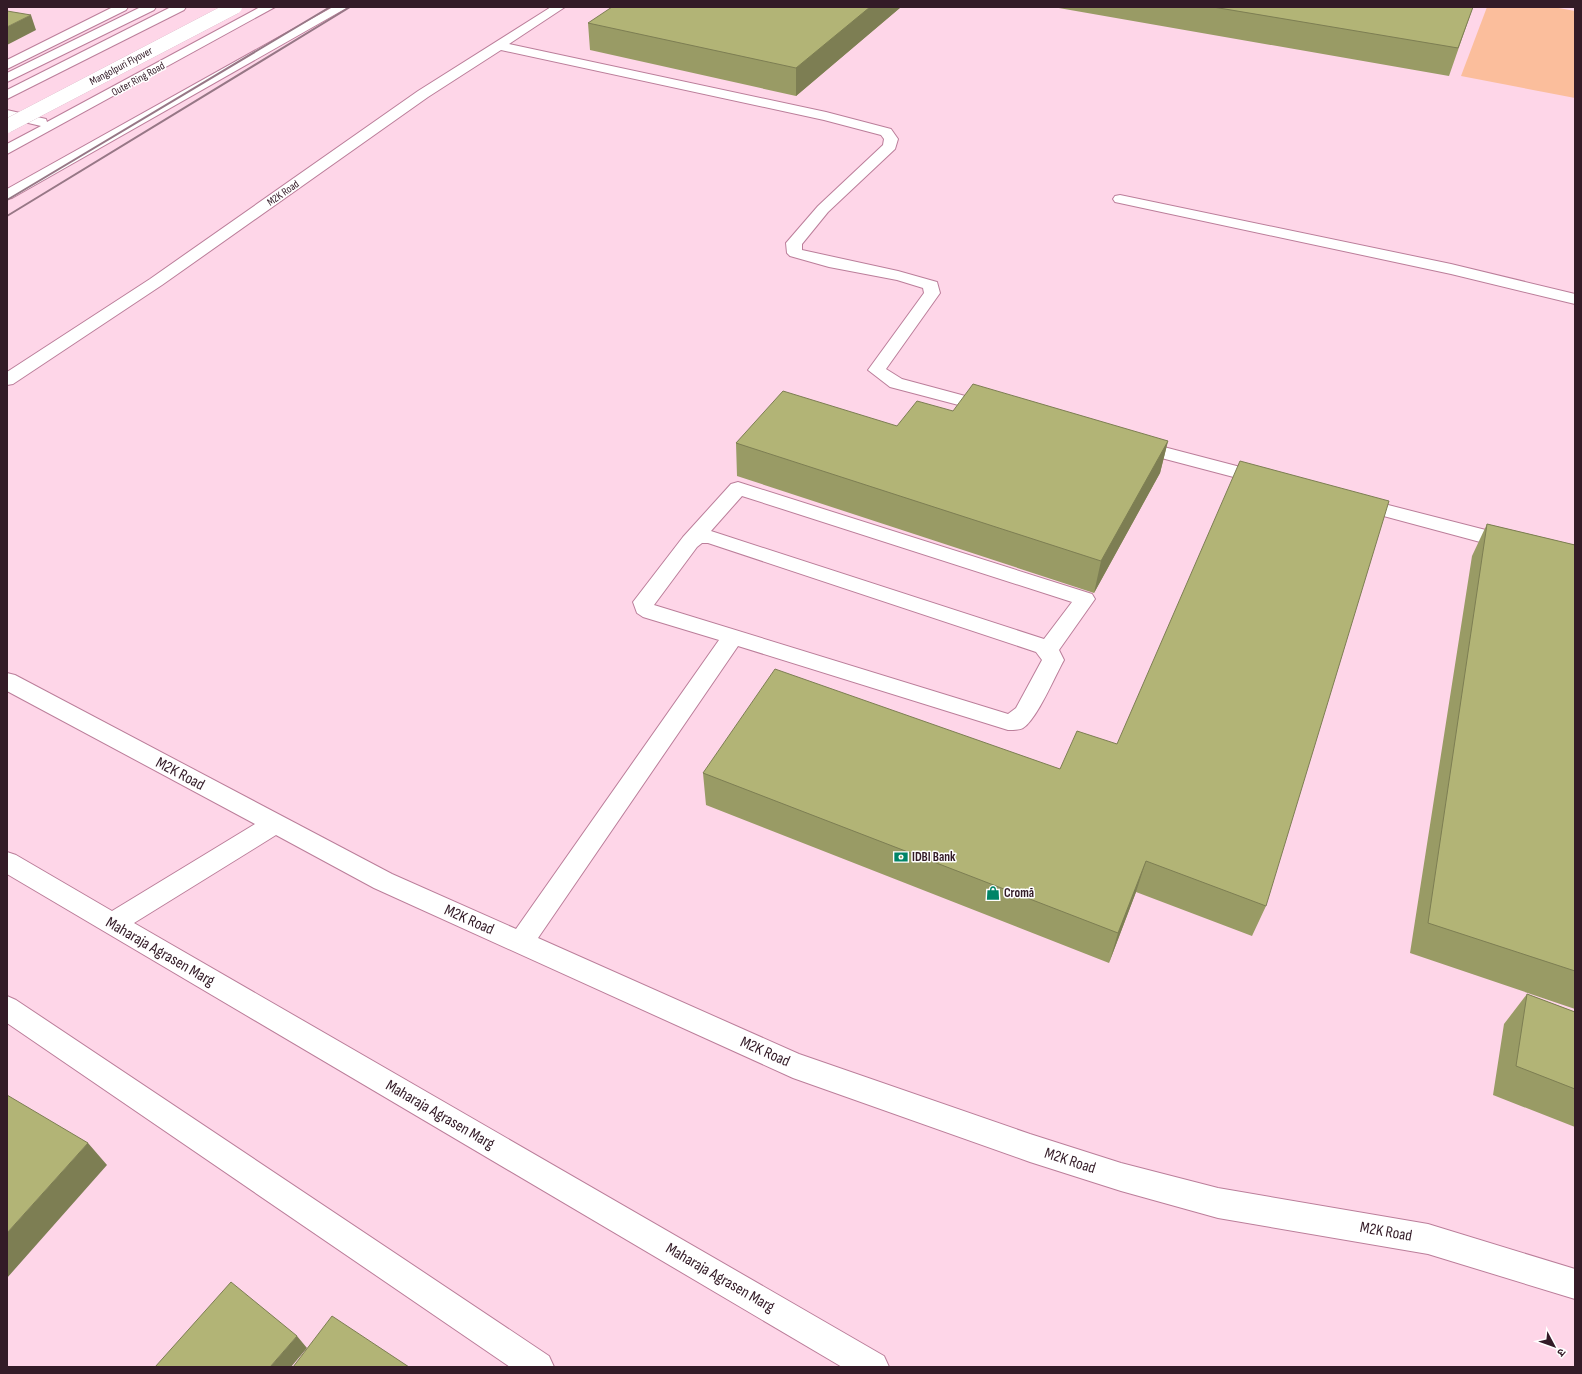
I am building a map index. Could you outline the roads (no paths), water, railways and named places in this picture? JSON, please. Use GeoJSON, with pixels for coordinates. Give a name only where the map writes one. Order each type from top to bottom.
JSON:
{"type":"FeatureCollection","features":[{"type":"Feature","properties":{"kind":"main road"},"geometry":{"type":"LineString","coordinates":[[7,65],[122,7]]}},
{"type":"Feature","properties":{"kind":"main road"},"geometry":{"type":"LineString","coordinates":[[7,78],[150,7]]}},
{"type":"Feature","properties":{"kind":"main road","name":"Mangolpuri Flyover"},"geometry":{"type":"LineString","coordinates":[[7,95],[180,7]]}},
{"type":"Feature","properties":{"kind":"main road","name":"Mangolpuri Flyover"},"geometry":{"type":"LineString","coordinates":[[7,126],[235,7]]}},
{"type":"Feature","properties":{"kind":"main road","name":"Outer Ring Road"},"geometry":{"type":"LineString","coordinates":[[7,150],[269,7]]}},
{"type":"Feature","properties":{"kind":"main road"},"geometry":{"type":"LineString","coordinates":[[7,195],[342,7]]}},
{"type":"Feature","properties":{"kind":"main road","name":"M2K Road"},"geometry":{"type":"LineString","coordinates":[[7,380],[156,282],[423,94],[559,7]]}},
{"type":"Feature","properties":{"kind":"main road"},"geometry":{"type":"LineString","coordinates":[[500,46],[826,116],[886,132],[891,139],[890,146],[823,209],[794,243],[795,254],[815,260],[911,278],[931,285],[932,293],[886,356],[878,370],[896,383],[1007,412]]}},
{"type":"Feature","properties":{"kind":"main road"},"geometry":{"type":"LineString","coordinates":[[7,114],[53,125]]}},
{"type":"Feature","properties":{"kind":"main road"},"geometry":{"type":"LineString","coordinates":[[1120,199],[1451,269],[1575,299]]}},
{"type":"Feature","properties":{"kind":"main road"},"geometry":{"type":"LineString","coordinates":[[1122,442],[1283,484]]}},
{"type":"Feature","properties":{"kind":"main road"},"geometry":{"type":"LineString","coordinates":[[690,542],[698,537],[709,538],[1048,650],[1052,660],[1024,714],[1015,722],[1008,722],[650,612],[644,608],[644,602],[690,542],[738,488],[1085,599],[1048,650]]}},
{"type":"Feature","properties":{"kind":"main road"},"geometry":{"type":"LineString","coordinates":[[1344,500],[1529,548]]}},
{"type":"Feature","properties":{"kind":"main road"},"geometry":{"type":"LineString","coordinates":[[520,943],[733,637]]}},
{"type":"Feature","properties":{"kind":"main road","name":"M2K Road"},"geometry":{"type":"LineString","coordinates":[[7,681],[383,881],[793,1065],[1038,1150],[1121,1177],[1218,1203],[1428,1239],[1575,1284]]}},
{"type":"Feature","properties":{"kind":"main road"},"geometry":{"type":"LineString","coordinates":[[112,924],[275,824]]}},
{"type":"Feature","properties":{"kind":"main road","name":"Maharaja Agrasen Marg"},"geometry":{"type":"LineString","coordinates":[[7,862],[873,1367]]}},
{"type":"Feature","properties":{"kind":"main road"},"geometry":{"type":"LineString","coordinates":[[11,1017],[538,1367]]}},
{"type":"Feature","properties":{"kind":"railway"},"geometry":{"type":"LineString","coordinates":[[7,200],[330,7]]}},
{"type":"Feature","properties":{"kind":"railway"},"geometry":{"type":"LineString","coordinates":[[7,216],[350,7]]}},
{"type":"Feature","properties":{"kind":"place","name":"IDBI Bank"},"geometry":{"type":"Point","coordinates":[901,857]}},
{"type":"Feature","properties":{"kind":"place","name":"Cromā"},"geometry":{"type":"Point","coordinates":[993,893]}}]}
